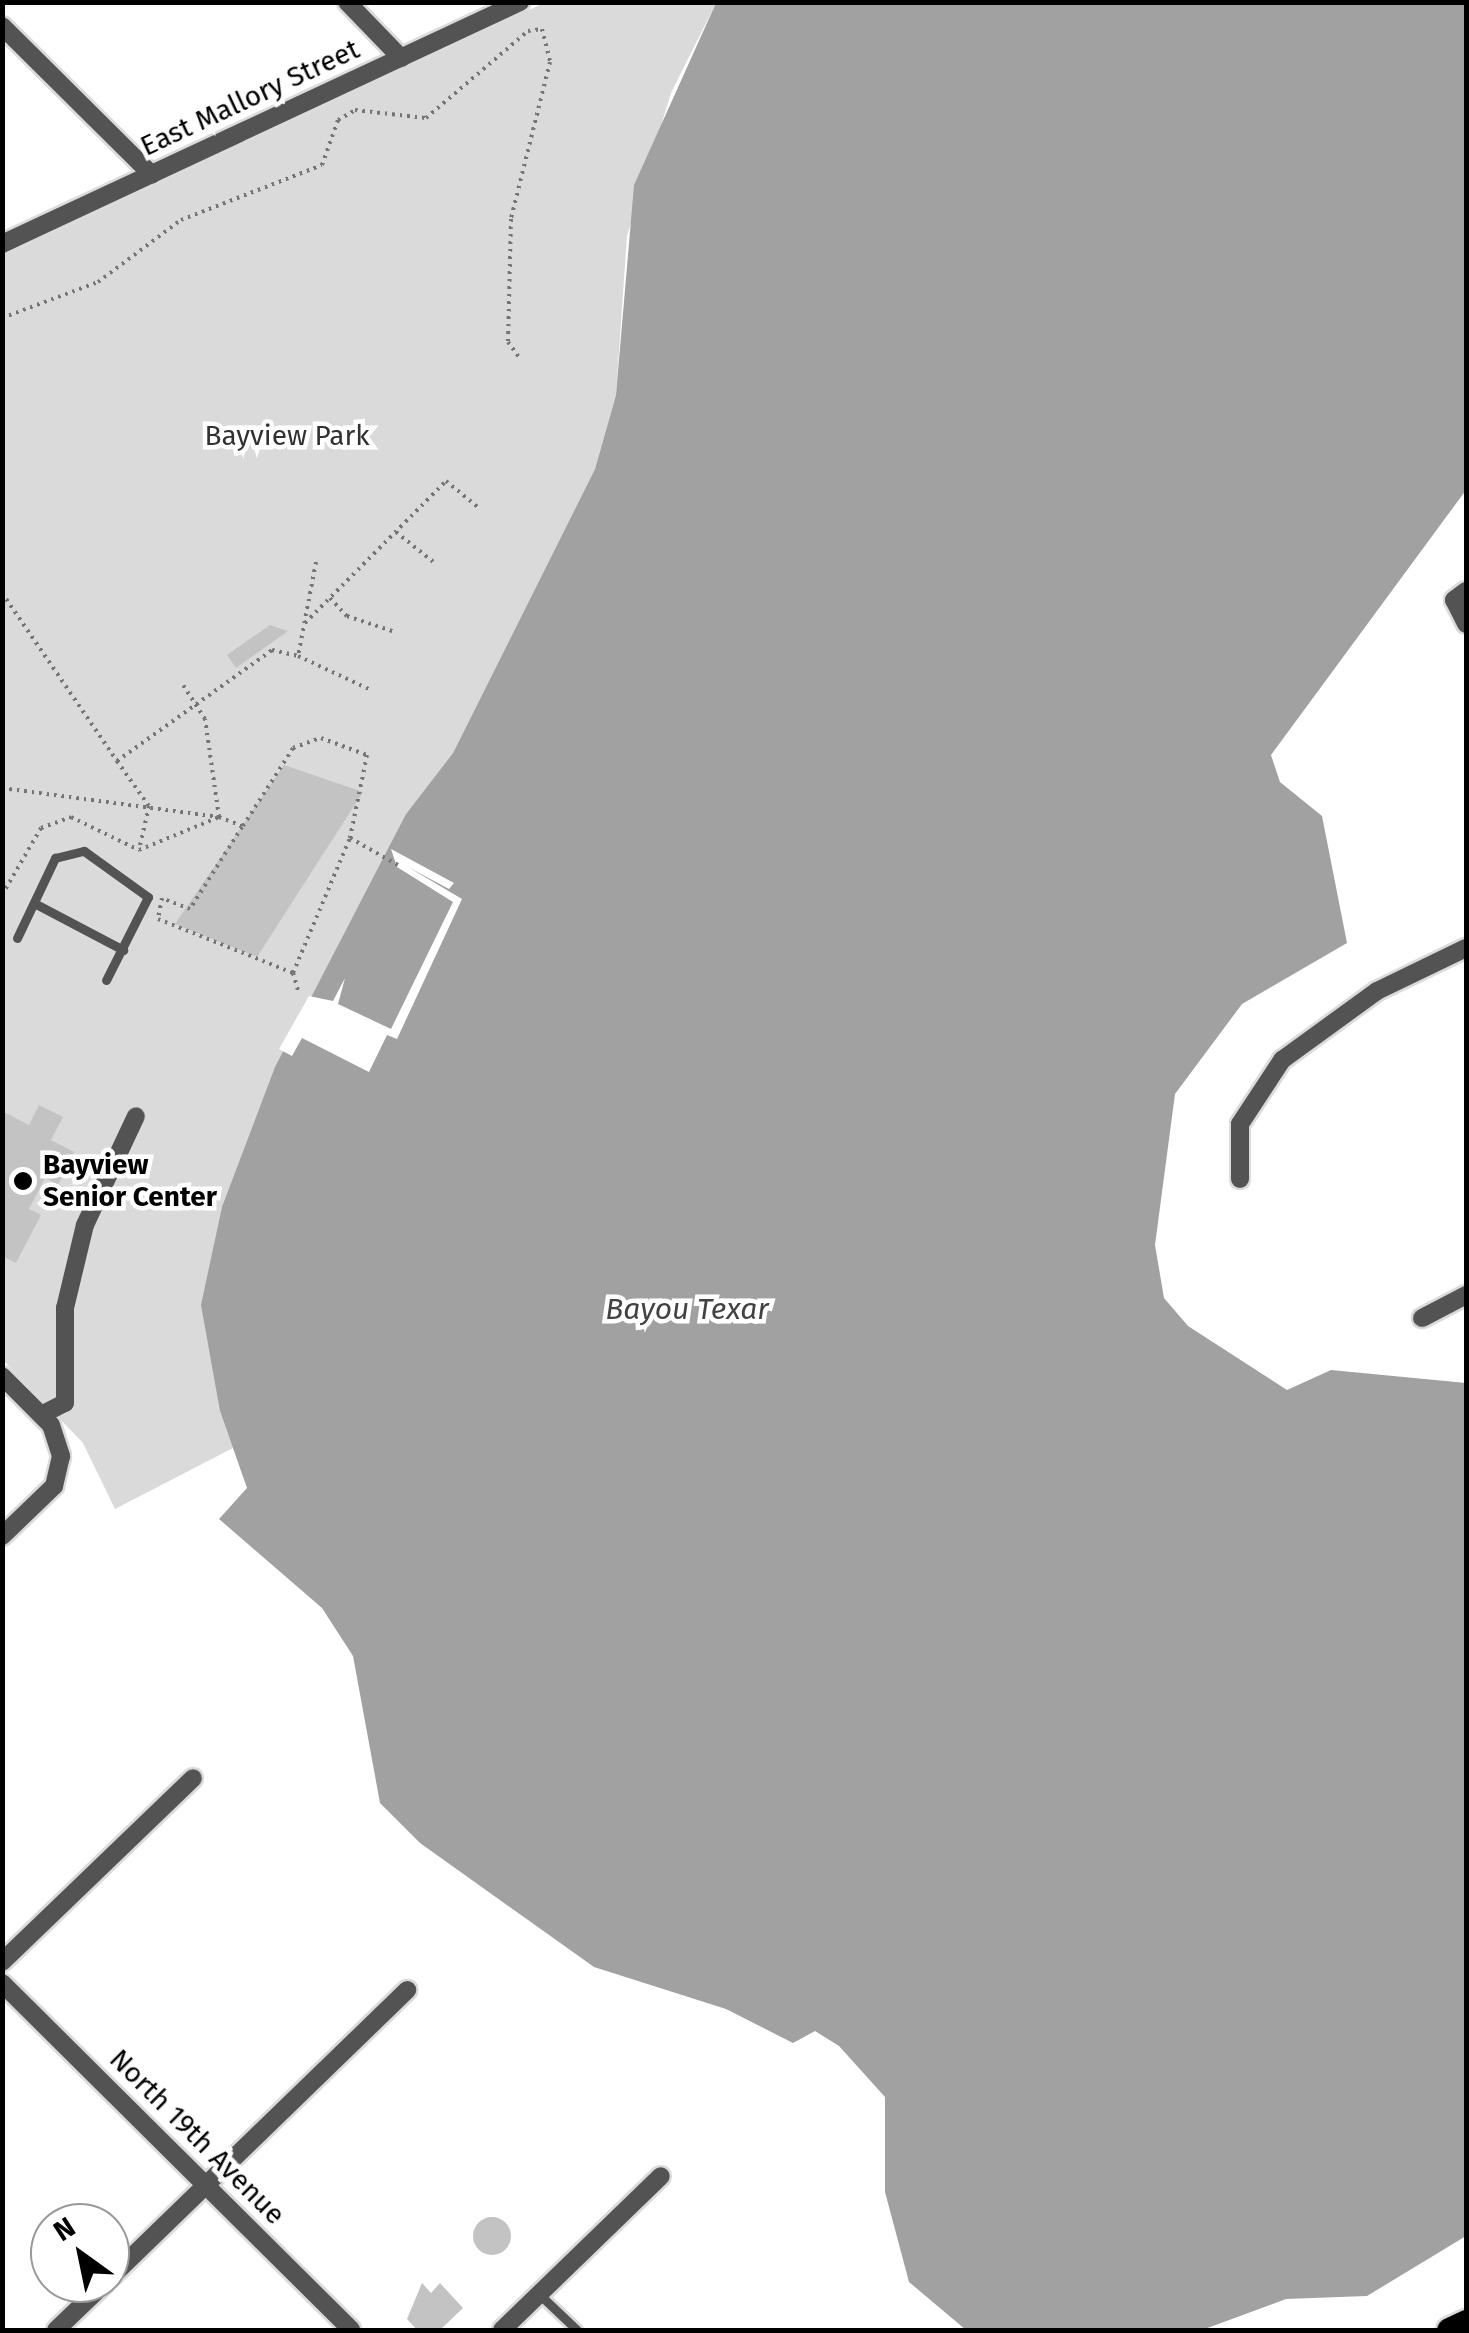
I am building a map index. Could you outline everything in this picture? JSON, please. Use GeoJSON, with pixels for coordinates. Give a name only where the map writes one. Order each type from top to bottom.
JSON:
{"type":"FeatureCollection","features":[{"type":"Feature","properties":{"kind":"main road"},"geometry":{"type":"LineString","coordinates":[[1449,2330],[1466,2322]]}},
{"type":"Feature","properties":{"kind":"street"},"geometry":{"type":"LineString","coordinates":[[347,2],[401,58]]}},
{"type":"Feature","properties":{"kind":"street","name":"East Mallory Street"},"geometry":{"type":"LineString","coordinates":[[2,244],[520,2]]}},
{"type":"Feature","properties":{"kind":"street"},"geometry":{"type":"LineString","coordinates":[[2,26],[152,174]]}},
{"type":"Feature","properties":{"kind":"street"},"geometry":{"type":"LineString","coordinates":[[1466,590],[1454,600],[1466,624]]}},
{"type":"Feature","properties":{"kind":"street"},"geometry":{"type":"LineString","coordinates":[[1240,1180],[1240,1124],[1282,1060],[1377,991],[1466,948]]}},
{"type":"Feature","properties":{"kind":"street"},"geometry":{"type":"LineString","coordinates":[[40,1415],[65,1403],[64,1308],[85,1225],[136,1116]]}},
{"type":"Feature","properties":{"kind":"street"},"geometry":{"type":"LineString","coordinates":[[1422,1318],[1466,1295]]}},
{"type":"Feature","properties":{"kind":"street"},"geometry":{"type":"LineString","coordinates":[[2,1376],[58,1439],[60,1470],[2,1536]]}},
{"type":"Feature","properties":{"kind":"street"},"geometry":{"type":"LineString","coordinates":[[2,1962],[193,1778]]}},
{"type":"Feature","properties":{"kind":"street","name":"North 19th Avenue"},"geometry":{"type":"LineString","coordinates":[[2,1983],[351,2330]]}},
{"type":"Feature","properties":{"kind":"street"},"geometry":{"type":"LineString","coordinates":[[130,2258],[407,1990]]}},
{"type":"Feature","properties":{"kind":"street"},"geometry":{"type":"LineString","coordinates":[[502,2330],[661,2176]]}},
{"type":"Feature","properties":{"kind":"street"},"geometry":{"type":"LineString","coordinates":[[56,2330],[84,2303]]}},
{"type":"Feature","properties":{"kind":"lane"},"geometry":{"type":"LineString","coordinates":[[17,938],[55,858],[84,851],[148,897],[106,980]]}},
{"type":"Feature","properties":{"kind":"lane"},"geometry":{"type":"LineString","coordinates":[[34,903],[123,950]]}},
{"type":"Feature","properties":{"kind":"lane"},"geometry":{"type":"LineString","coordinates":[[539,2294],[577,2330]]}},
{"type":"Feature","properties":{"kind":"path"},"geometry":{"type":"LineString","coordinates":[[2,318],[98,282],[181,220],[322,165],[338,120],[354,110],[426,118],[528,31],[542,29],[550,62],[511,219],[508,342],[519,357]]}},
{"type":"Feature","properties":{"kind":"path"},"geometry":{"type":"LineString","coordinates":[[304,623],[446,481],[478,508]]}},
{"type":"Feature","properties":{"kind":"path"},"geometry":{"type":"LineString","coordinates":[[396,532],[436,564]]}},
{"type":"Feature","properties":{"kind":"path"},"geometry":{"type":"LineString","coordinates":[[298,656],[316,562]]}},
{"type":"Feature","properties":{"kind":"path"},"geometry":{"type":"LineString","coordinates":[[2,593],[148,806],[139,850]]}},
{"type":"Feature","properties":{"kind":"path"},"geometry":{"type":"LineString","coordinates":[[330,598],[346,616],[394,632]]}},
{"type":"Feature","properties":{"kind":"path"},"geometry":{"type":"LineString","coordinates":[[117,761],[272,650],[298,656],[371,690]]}},
{"type":"Feature","properties":{"kind":"path"},"geometry":{"type":"LineString","coordinates":[[183,685],[196,705],[219,817]]}},
{"type":"Feature","properties":{"kind":"path"},"geometry":{"type":"LineString","coordinates":[[293,973],[158,918],[162,898],[190,909],[293,748],[321,738],[367,755],[350,838],[293,973],[299,994]]}},
{"type":"Feature","properties":{"kind":"path"},"geometry":{"type":"LineString","coordinates":[[2,788],[219,817],[243,826]]}},
{"type":"Feature","properties":{"kind":"path"},"geometry":{"type":"LineString","coordinates":[[2,894],[41,828],[72,817],[139,850],[219,817]]}},
{"type":"Feature","properties":{"kind":"path"},"geometry":{"type":"LineString","coordinates":[[350,838],[398,865]]}},
{"type":"Feature","properties":{"kind":"green space","name":"Bayview Park"},"geometry":{"type":"Polygon","coordinates":[[[544,3],[716,3],[671,93],[627,236],[616,395],[595,469],[453,753],[406,814],[349,935],[220,1411],[233,1448],[115,1509],[83,1443],[3,1360],[3,256],[544,3]]]}},
{"type":"Feature","properties":{"kind":"water","name":"Bayou Texar"},"geometry":{"type":"Polygon","coordinates":[[[716,3],[1466,3],[1466,490],[1271,755],[1280,782],[1322,816],[1347,943],[1242,1004],[1175,1094],[1155,1245],[1164,1298],[1188,1326],[1287,1390],[1331,1370],[1466,1383],[1466,2236],[1367,2296],[1286,2299],[1202,2330],[966,2330],[909,2282],[885,2192],[885,2097],[839,2046],[815,2031],[793,2043],[726,2009],[594,1967],[420,1843],[380,1803],[353,1656],[322,1608],[219,1519],[247,1488],[220,1411],[201,1305],[222,1207],[275,1067],[406,814],[453,753],[595,469],[616,395],[634,185],[716,3]]]}},
{"type":"Feature","properties":{"kind":"pier"},"geometry":{"type":"Polygon","coordinates":[[[391,849],[454,883],[449,889],[408,867],[462,899],[397,1039],[387,1035],[369,1072],[302,1038],[292,1056],[279,1049],[309,996],[333,1001],[345,978],[338,1004],[391,1029],[453,902],[397,867],[391,849]]]}},
{"type":"Feature","properties":{"kind":"building"},"geometry":{"type":"Polygon","coordinates":[[[270,625],[288,631],[236,668],[227,655],[270,625]]]}},
{"type":"Feature","properties":{"kind":"building"},"geometry":{"type":"Polygon","coordinates":[[[284,765],[363,792],[257,957],[175,924],[284,765]]]}},
{"type":"Feature","properties":{"kind":"building","name":"Bayview Senior Center"},"geometry":{"type":"Polygon","coordinates":[[[39,1105],[63,1117],[51,1140],[74,1152],[58,1185],[45,1178],[29,1209],[41,1215],[16,1263],[2,1256],[2,1111],[29,1125],[39,1105]]]}},
{"type":"Feature","properties":{"kind":"building"},"geometry":{"type":"Polygon","coordinates":[[[492,2217],[505,2223],[511,2236],[505,2249],[492,2255],[479,2249],[473,2236],[479,2223],[492,2217]]]}},
{"type":"Feature","properties":{"kind":"building"},"geometry":{"type":"Polygon","coordinates":[[[422,2283],[431,2293],[440,2283],[463,2308],[441,2329],[417,2330],[407,2319],[422,2283]]]}},
{"type":"Feature","properties":{"kind":"place","name":"Bayview Senior Center"},"geometry":{"type":"Point","coordinates":[23,1181]}}]}
